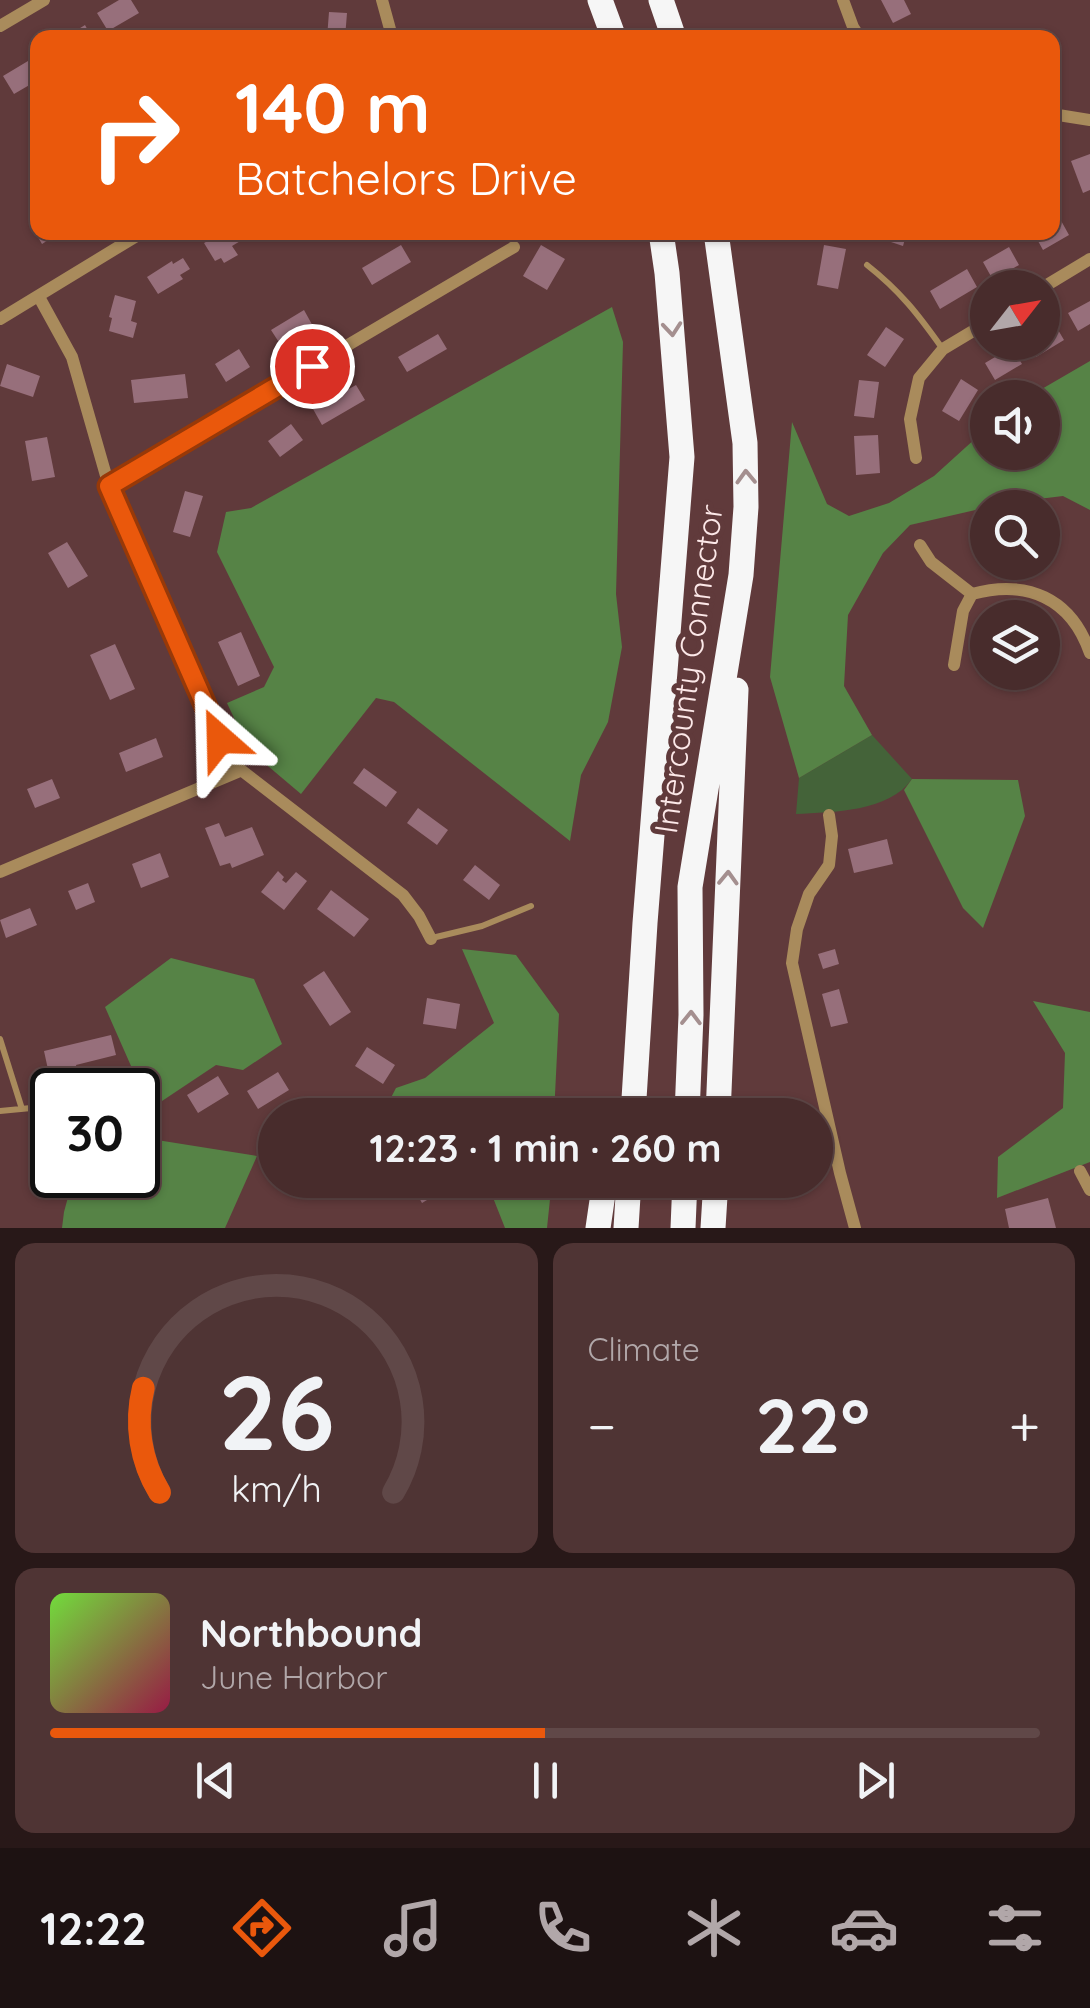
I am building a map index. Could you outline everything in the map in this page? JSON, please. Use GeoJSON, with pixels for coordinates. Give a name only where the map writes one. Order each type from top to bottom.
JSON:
{"type":"FeatureCollection","features":[{"type":"Feature","properties":{"kind":"highway"},"geometry":{"type":"LineString","coordinates":[[600,0],[611,30]]}},
{"type":"Feature","properties":{"kind":"highway"},"geometry":{"type":"LineString","coordinates":[[662,0],[671,30]]}},
{"type":"Feature","properties":{"kind":"highway","name":"Intercounty Connector"},"geometry":{"type":"LineString","coordinates":[[634,1098],[682,456],[662,240]]}},
{"type":"Feature","properties":{"kind":"highway","name":"Intercounty Connector"},"geometry":{"type":"LineString","coordinates":[[688,1098],[690,887],[741,575],[746,507],[745,443],[717,240]]}},
{"type":"Feature","properties":{"kind":"highway"},"geometry":{"type":"LineString","coordinates":[[719,1098],[741,575]]}},
{"type":"Feature","properties":{"kind":"highway"},"geometry":{"type":"LineString","coordinates":[[618,1098],[645,923]]}},
{"type":"Feature","properties":{"kind":"highway"},"geometry":{"type":"LineString","coordinates":[[598,1228],[602,1198]]}},
{"type":"Feature","properties":{"kind":"highway"},"geometry":{"type":"LineString","coordinates":[[626,1228],[628,1198]]}},
{"type":"Feature","properties":{"kind":"highway"},"geometry":{"type":"LineString","coordinates":[[683,1228],[684,1198]]}},
{"type":"Feature","properties":{"kind":"highway"},"geometry":{"type":"LineString","coordinates":[[714,1228],[715,1198]]}},
{"type":"Feature","properties":{"kind":"street"},"geometry":{"type":"LineString","coordinates":[[0,26],[44,0]]}},
{"type":"Feature","properties":{"kind":"street"},"geometry":{"type":"LineString","coordinates":[[382,0],[390,30]]}},
{"type":"Feature","properties":{"kind":"street"},"geometry":{"type":"LineString","coordinates":[[843,0],[855,30]]}},
{"type":"Feature","properties":{"kind":"street"},"geometry":{"type":"LineString","coordinates":[[1060,115],[1090,120]]}},
{"type":"Feature","properties":{"kind":"street"},"geometry":{"type":"LineString","coordinates":[[0,319],[130,240]]}},
{"type":"Feature","properties":{"kind":"street"},"geometry":{"type":"LineString","coordinates":[[109,486],[514,247]]}},
{"type":"Feature","properties":{"kind":"street"},"geometry":{"type":"LineString","coordinates":[[1060,277],[1090,259]]}},
{"type":"Feature","properties":{"kind":"street"},"geometry":{"type":"LineString","coordinates":[[39,296],[72,357],[109,486],[232,763],[402,895],[420,916],[431,938]]}},
{"type":"Feature","properties":{"kind":"street"},"geometry":{"type":"LineString","coordinates":[[916,458],[910,420],[920,378],[943,348],[970,332]]}},
{"type":"Feature","properties":{"kind":"street"},"geometry":{"type":"LineString","coordinates":[[920,544],[931,562],[972,594]]}},
{"type":"Feature","properties":{"kind":"street"},"geometry":{"type":"LineString","coordinates":[[954,665],[963,611],[972,594],[991,589],[1018,588],[1048,598],[1069,614],[1090,653]]}},
{"type":"Feature","properties":{"kind":"street"},"geometry":{"type":"LineString","coordinates":[[0,872],[240,771]]}},
{"type":"Feature","properties":{"kind":"street"},"geometry":{"type":"LineString","coordinates":[[830,815],[829,865],[809,894],[797,929],[792,963],[855,1228]]}},
{"type":"Feature","properties":{"kind":"street"},"geometry":{"type":"LineString","coordinates":[[1080,1170],[1090,1190]]}},
{"type":"Feature","properties":{"kind":"lane"},"geometry":{"type":"LineString","coordinates":[[867,265],[912,305],[943,348]]}},
{"type":"Feature","properties":{"kind":"lane"},"geometry":{"type":"LineString","coordinates":[[431,938],[482,926],[530,906]]}},
{"type":"Feature","properties":{"kind":"lane"},"geometry":{"type":"LineString","coordinates":[[0,1039],[22,1109]]}},
{"type":"Feature","properties":{"kind":"lane"},"geometry":{"type":"LineString","coordinates":[[0,1111],[30,1108]]}},
{"type":"Feature","properties":{"kind":"green space"},"geometry":{"type":"Polygon","coordinates":[[[612,307],[623,342],[616,594],[622,647],[608,722],[581,775],[570,841],[394,702],[376,698],[301,794],[249,750],[227,703],[264,687],[274,667],[217,552],[226,512],[251,508],[612,307]]]}},
{"type":"Feature","properties":{"kind":"green space"},"geometry":{"type":"Polygon","coordinates":[[[1090,361],[1090,510],[1060,496],[1060,490],[970,490],[970,511],[910,525],[883,553],[848,615],[844,686],[872,735],[799,778],[770,677],[792,422],[827,504],[849,516],[889,503],[934,476],[970,443],[970,470],[1060,470],[1057,380],[1090,361]]]}},
{"type":"Feature","properties":{"kind":"green space"},"geometry":{"type":"Polygon","coordinates":[[[872,735],[912,779],[902,790],[859,808],[796,814],[799,778],[872,735]]]}},
{"type":"Feature","properties":{"kind":"green space"},"geometry":{"type":"Polygon","coordinates":[[[912,779],[1018,780],[1025,816],[983,928],[963,908],[904,790],[912,779]]]}},
{"type":"Feature","properties":{"kind":"green space"},"geometry":{"type":"Polygon","coordinates":[[[462,949],[516,955],[559,1014],[555,1098],[391,1098],[396,1088],[425,1078],[494,1023],[462,949]]]}},
{"type":"Feature","properties":{"kind":"green space"},"geometry":{"type":"Polygon","coordinates":[[[171,958],[254,979],[282,1044],[243,1070],[216,1065],[160,1102],[160,1068],[132,1068],[105,1007],[171,958]]]}},
{"type":"Feature","properties":{"kind":"green space"},"geometry":{"type":"Polygon","coordinates":[[[1033,1001],[1090,1012],[1090,1162],[997,1198],[998,1157],[1063,1108],[1065,1053],[1033,1001]]]}},
{"type":"Feature","properties":{"kind":"green space"},"geometry":{"type":"Polygon","coordinates":[[[160,1141],[257,1156],[225,1228],[62,1228],[68,1198],[160,1198],[160,1141]]]}},
{"type":"Feature","properties":{"kind":"green space"},"geometry":{"type":"Polygon","coordinates":[[[493,1198],[550,1198],[547,1228],[505,1228],[493,1198]]]}},
{"type":"Feature","properties":{"kind":"building"},"geometry":{"type":"Polygon","coordinates":[[[119,0],[131,0],[139,13],[107,30],[97,13],[119,0]]]}},
{"type":"Feature","properties":{"kind":"building"},"geometry":{"type":"Polygon","coordinates":[[[881,0],[904,0],[911,14],[893,23],[881,0]]]}},
{"type":"Feature","properties":{"kind":"building"},"geometry":{"type":"Polygon","coordinates":[[[329,12],[347,13],[346,30],[328,30],[329,12]]]}},
{"type":"Feature","properties":{"kind":"building"},"geometry":{"type":"Polygon","coordinates":[[[30,60],[30,85],[14,94],[3,76],[30,60]]]}},
{"type":"Feature","properties":{"kind":"building"},"geometry":{"type":"Polygon","coordinates":[[[1090,154],[1090,190],[1083,193],[1071,161],[1090,154]]]}},
{"type":"Feature","properties":{"kind":"building"},"geometry":{"type":"Polygon","coordinates":[[[1060,219],[1069,235],[1043,250],[1037,240],[1060,240],[1060,219]]]}},
{"type":"Feature","properties":{"kind":"building"},"geometry":{"type":"Polygon","coordinates":[[[242,240],[232,246],[238,255],[224,263],[221,258],[215,261],[204,243],[242,240]]]}},
{"type":"Feature","properties":{"kind":"building"},"geometry":{"type":"Polygon","coordinates":[[[401,245],[411,262],[372,285],[362,268],[401,245]]]}},
{"type":"Feature","properties":{"kind":"building"},"geometry":{"type":"Polygon","coordinates":[[[541,245],[565,259],[547,290],[523,276],[541,245]]]}},
{"type":"Feature","properties":{"kind":"building"},"geometry":{"type":"Polygon","coordinates":[[[824,245],[846,249],[838,289],[817,285],[824,245]]]}},
{"type":"Feature","properties":{"kind":"building"},"geometry":{"type":"Polygon","coordinates":[[[1009,247],[1019,265],[1010,270],[987,270],[983,262],[1009,247]]]}},
{"type":"Feature","properties":{"kind":"building"},"geometry":{"type":"Polygon","coordinates":[[[183,258],[190,269],[180,275],[183,279],[158,294],[147,277],[183,258]]]}},
{"type":"Feature","properties":{"kind":"building"},"geometry":{"type":"Polygon","coordinates":[[[967,269],[970,274],[970,291],[940,309],[930,291],[967,269]]]}},
{"type":"Feature","properties":{"kind":"building"},"geometry":{"type":"Polygon","coordinates":[[[115,295],[136,301],[131,321],[137,323],[133,338],[109,331],[115,295]]]}},
{"type":"Feature","properties":{"kind":"building"},"geometry":{"type":"Polygon","coordinates":[[[1090,301],[1090,324],[1078,331],[1068,313],[1090,301]]]}},
{"type":"Feature","properties":{"kind":"building"},"geometry":{"type":"Polygon","coordinates":[[[304,310],[314,328],[282,347],[271,330],[304,310]]]}},
{"type":"Feature","properties":{"kind":"building"},"geometry":{"type":"Polygon","coordinates":[[[886,327],[904,339],[885,367],[867,355],[886,327]]]}},
{"type":"Feature","properties":{"kind":"building"},"geometry":{"type":"Polygon","coordinates":[[[438,334],[447,349],[407,372],[398,357],[438,334]]]}},
{"type":"Feature","properties":{"kind":"building"},"geometry":{"type":"Polygon","coordinates":[[[239,349],[250,367],[226,382],[215,364],[239,349]]]}},
{"type":"Feature","properties":{"kind":"building"},"geometry":{"type":"Polygon","coordinates":[[[1020,360],[1022,364],[995,380],[985,363],[1020,360]]]}},
{"type":"Feature","properties":{"kind":"building"},"geometry":{"type":"Polygon","coordinates":[[[7,364],[40,376],[33,397],[0,386],[7,364]]]}},
{"type":"Feature","properties":{"kind":"building"},"geometry":{"type":"Polygon","coordinates":[[[185,374],[188,398],[134,403],[131,380],[185,374]]]}},
{"type":"Feature","properties":{"kind":"building"},"geometry":{"type":"Polygon","coordinates":[[[961,379],[970,385],[970,403],[959,421],[942,411],[961,379]]]}},
{"type":"Feature","properties":{"kind":"building"},"geometry":{"type":"Polygon","coordinates":[[[859,380],[879,382],[874,418],[854,416],[859,380]]]}},
{"type":"Feature","properties":{"kind":"building"},"geometry":{"type":"Polygon","coordinates":[[[356,385],[365,400],[322,425],[313,409],[356,385]]]}},
{"type":"Feature","properties":{"kind":"building"},"geometry":{"type":"Polygon","coordinates":[[[291,424],[303,440],[280,457],[268,441],[291,424]]]}},
{"type":"Feature","properties":{"kind":"building"},"geometry":{"type":"Polygon","coordinates":[[[878,435],[880,473],[856,475],[854,436],[878,435]]]}},
{"type":"Feature","properties":{"kind":"building"},"geometry":{"type":"Polygon","coordinates":[[[47,437],[55,477],[32,481],[25,441],[47,437]]]}},
{"type":"Feature","properties":{"kind":"building"},"geometry":{"type":"Polygon","coordinates":[[[185,491],[203,496],[190,537],[173,532],[185,491]]]}},
{"type":"Feature","properties":{"kind":"building"},"geometry":{"type":"Polygon","coordinates":[[[67,542],[88,576],[68,588],[48,553],[67,542]]]}},
{"type":"Feature","properties":{"kind":"building"},"geometry":{"type":"Polygon","coordinates":[[[241,632],[260,676],[238,686],[218,642],[241,632]]]}},
{"type":"Feature","properties":{"kind":"building"},"geometry":{"type":"Polygon","coordinates":[[[115,644],[135,689],[110,700],[90,655],[115,644]]]}},
{"type":"Feature","properties":{"kind":"building"},"geometry":{"type":"Polygon","coordinates":[[[156,738],[163,757],[126,772],[119,753],[156,738]]]}},
{"type":"Feature","properties":{"kind":"building"},"geometry":{"type":"Polygon","coordinates":[[[364,768],[397,792],[386,807],[353,783],[364,768]]]}},
{"type":"Feature","properties":{"kind":"building"},"geometry":{"type":"Polygon","coordinates":[[[52,779],[60,798],[35,808],[27,789],[52,779]]]}},
{"type":"Feature","properties":{"kind":"building"},"geometry":{"type":"Polygon","coordinates":[[[418,808],[448,830],[437,845],[407,823],[418,808]]]}},
{"type":"Feature","properties":{"kind":"building"},"geometry":{"type":"Polygon","coordinates":[[[219,823],[225,837],[252,827],[264,855],[232,868],[230,863],[220,866],[205,828],[219,823]]]}},
{"type":"Feature","properties":{"kind":"building"},"geometry":{"type":"Polygon","coordinates":[[[887,839],[893,864],[854,873],[848,849],[887,839]]]}},
{"type":"Feature","properties":{"kind":"building"},"geometry":{"type":"Polygon","coordinates":[[[160,853],[169,877],[141,888],[132,864],[160,853]]]}},
{"type":"Feature","properties":{"kind":"building"},"geometry":{"type":"Polygon","coordinates":[[[475,865],[500,885],[489,900],[463,880],[475,865]]]}},
{"type":"Feature","properties":{"kind":"building"},"geometry":{"type":"Polygon","coordinates":[[[278,871],[286,883],[296,872],[307,881],[284,910],[261,892],[278,871]]]}},
{"type":"Feature","properties":{"kind":"building"},"geometry":{"type":"Polygon","coordinates":[[[88,883],[95,902],[76,910],[68,891],[88,883]]]}},
{"type":"Feature","properties":{"kind":"building"},"geometry":{"type":"Polygon","coordinates":[[[331,890],[369,919],[354,937],[317,909],[331,890]]]}},
{"type":"Feature","properties":{"kind":"building"},"geometry":{"type":"Polygon","coordinates":[[[30,908],[37,925],[6,938],[0,920],[30,908]]]}},
{"type":"Feature","properties":{"kind":"building"},"geometry":{"type":"Polygon","coordinates":[[[835,949],[839,964],[823,969],[818,954],[835,949]]]}},
{"type":"Feature","properties":{"kind":"building"},"geometry":{"type":"Polygon","coordinates":[[[324,971],[351,1012],[330,1026],[303,985],[324,971]]]}},
{"type":"Feature","properties":{"kind":"building"},"geometry":{"type":"Polygon","coordinates":[[[839,989],[848,1023],[831,1027],[822,994],[839,989]]]}},
{"type":"Feature","properties":{"kind":"building"},"geometry":{"type":"Polygon","coordinates":[[[427,998],[460,1004],[456,1029],[423,1024],[427,998]]]}},
{"type":"Feature","properties":{"kind":"building"},"geometry":{"type":"Polygon","coordinates":[[[111,1035],[116,1055],[76,1065],[77,1068],[48,1068],[44,1051],[111,1035]]]}},
{"type":"Feature","properties":{"kind":"building"},"geometry":{"type":"Polygon","coordinates":[[[367,1047],[395,1065],[383,1084],[355,1066],[367,1047]]]}},
{"type":"Feature","properties":{"kind":"building"},"geometry":{"type":"Polygon","coordinates":[[[278,1072],[289,1090],[276,1098],[258,1098],[258,1109],[247,1091],[278,1072]]]}},
{"type":"Feature","properties":{"kind":"building"},"geometry":{"type":"Polygon","coordinates":[[[218,1076],[229,1094],[198,1113],[187,1095],[218,1076]]]}},
{"type":"Feature","properties":{"kind":"building"},"geometry":{"type":"Polygon","coordinates":[[[1048,1198],[1056,1228],[1009,1228],[1005,1209],[1048,1198]]]}},
{"type":"Feature","properties":{"kind":"route"},"geometry":{"type":"LineString","coordinates":[[220,739],[109,486],[312,366]]}}]}
